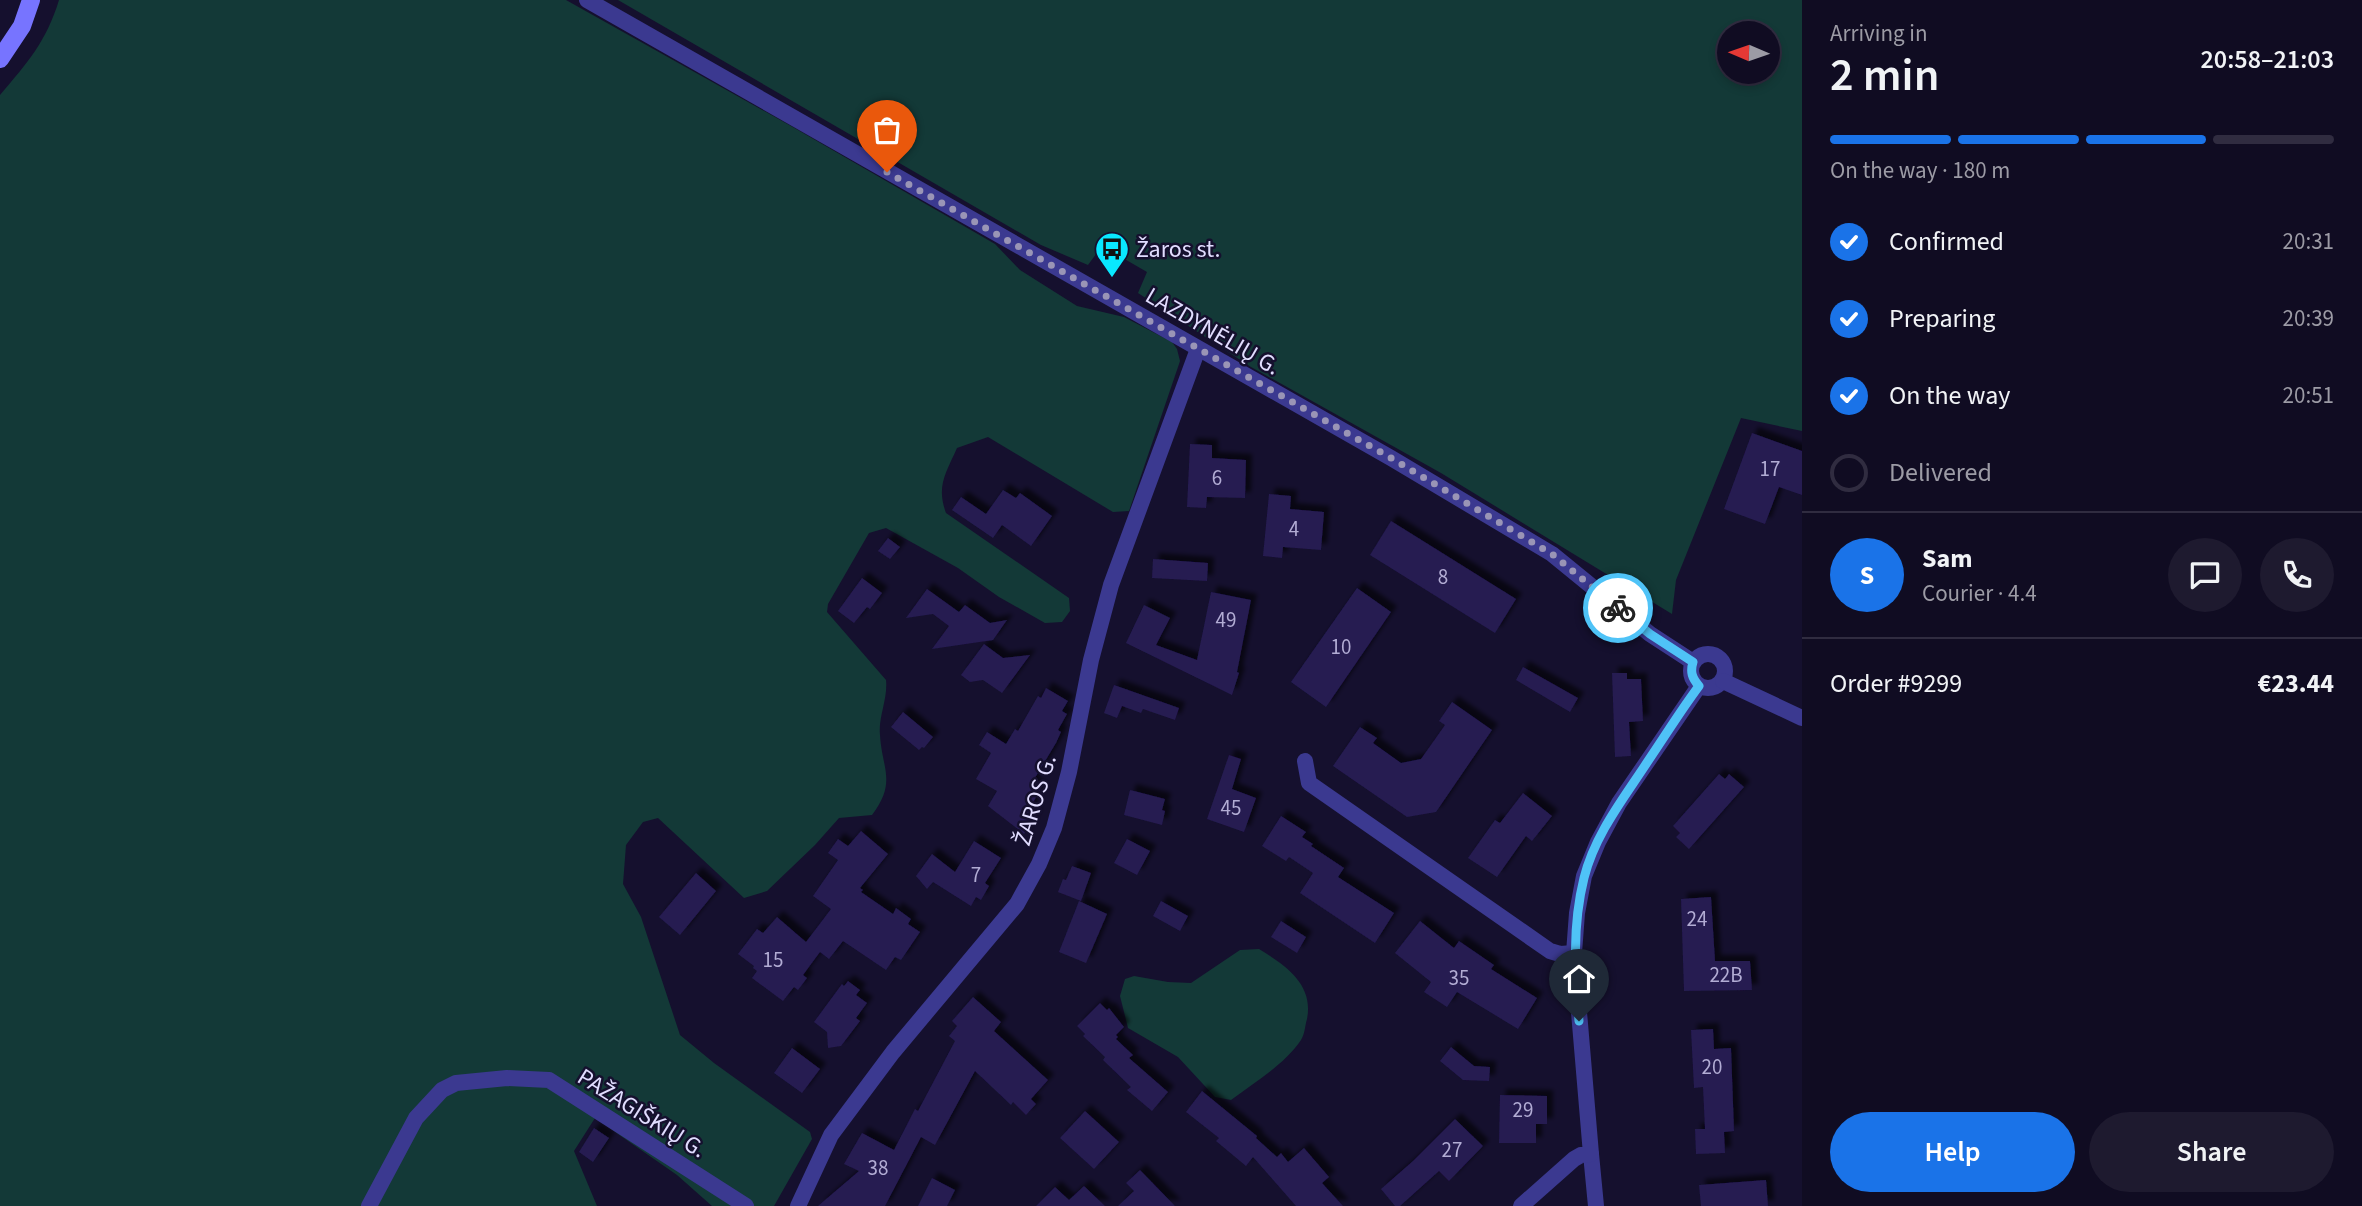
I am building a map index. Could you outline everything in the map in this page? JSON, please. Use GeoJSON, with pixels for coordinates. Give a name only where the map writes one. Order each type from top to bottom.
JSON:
{"type":"FeatureCollection","features":[{"type":"Feature","properties":{"kind":"street"},"geometry":{"type":"LineString","coordinates":[[0,60],[22,26],[31,0]]}},
{"type":"Feature","properties":{"kind":"street","name":"LAZDYNĖLIŲ G."},"geometry":{"type":"LineString","coordinates":[[587,0],[1391,458],[1552,554],[1650,634],[1693,662]]}},
{"type":"Feature","properties":{"kind":"street","name":"ŽAROS G."},"geometry":{"type":"LineString","coordinates":[[798,1206],[831,1135],[892,1052],[1017,904],[1039,864],[1054,828],[1069,772],[1091,660],[1111,585],[1198,349]]}},
{"type":"Feature","properties":{"kind":"street"},"geometry":{"type":"LineString","coordinates":[[1707,653],[1715,655],[1725,666],[1723,681],[1716,687],[1699,686],[1691,671],[1693,662],[1707,653]]}},
{"type":"Feature","properties":{"kind":"street"},"geometry":{"type":"LineString","coordinates":[[1723,681],[1802,718]]}},
{"type":"Feature","properties":{"kind":"street"},"geometry":{"type":"LineString","coordinates":[[1595,1206],[1574,954],[1577,913],[1584,876],[1619,803],[1699,686]]}},
{"type":"Feature","properties":{"kind":"street"},"geometry":{"type":"LineString","coordinates":[[1305,761],[1309,783],[1550,951],[1574,954]]}},
{"type":"Feature","properties":{"kind":"street","name":"PAŽAGIŠKIŲ G."},"geometry":{"type":"LineString","coordinates":[[369,1206],[416,1118],[442,1090],[456,1083],[507,1078],[549,1080],[746,1206]]}},
{"type":"Feature","properties":{"kind":"street"},"geometry":{"type":"LineString","coordinates":[[1521,1206],[1574,1159],[1591,1154]]}},
{"type":"Feature","properties":{"kind":"green space"},"geometry":{"type":"Polygon","coordinates":[[[59,0],[566,0],[995,244],[1020,270],[1077,306],[1124,317],[1172,342],[1177,349],[1180,361],[1129,511],[1113,512],[988,437],[957,448],[946,472],[942,495],[946,513],[1069,598],[1070,611],[1062,622],[1045,623],[999,597],[958,568],[886,528],[869,533],[828,604],[827,612],[886,680],[880,728],[886,784],[880,803],[872,815],[839,818],[767,891],[744,898],[658,818],[643,822],[626,845],[623,884],[641,917],[680,1035],[714,1063],[810,1132],[812,1139],[774,1206],[712,1206],[677,1175],[595,1118],[574,1151],[597,1206],[0,1206],[0,95],[28,62],[42,40],[59,0]]]}},
{"type":"Feature","properties":{"kind":"green space"},"geometry":{"type":"Polygon","coordinates":[[[618,0],[1802,0],[1802,431],[1741,418],[1676,580],[1672,614],[1441,473],[1251,367],[1138,293],[1147,272],[1102,246],[1088,265],[1041,245],[618,0]]]}},
{"type":"Feature","properties":{"kind":"green space"},"geometry":{"type":"Polygon","coordinates":[[[1259,949],[1287,969],[1302,986],[1308,1007],[1303,1035],[1278,1065],[1231,1100],[1215,1097],[1178,1057],[1128,1028],[1120,996],[1125,979],[1134,976],[1191,983],[1240,950],[1259,949]]]}},
{"type":"Feature","properties":{"kind":"building"},"geometry":{"type":"Polygon","coordinates":[[[1752,433],[1802,451],[1802,495],[1779,487],[1765,524],[1724,509],[1752,433]]]}},
{"type":"Feature","properties":{"kind":"building"},"geometry":{"type":"Polygon","coordinates":[[[1190,444],[1212,445],[1212,458],[1246,460],[1245,498],[1207,497],[1206,508],[1187,507],[1190,444]]]}},
{"type":"Feature","properties":{"kind":"building"},"geometry":{"type":"Polygon","coordinates":[[[1003,490],[1016,498],[1020,493],[1052,516],[1031,546],[1002,525],[993,538],[952,510],[961,497],[986,514],[1003,490]]]}},
{"type":"Feature","properties":{"kind":"building"},"geometry":{"type":"Polygon","coordinates":[[[1269,494],[1291,496],[1290,509],[1324,512],[1321,550],[1283,547],[1282,558],[1263,556],[1269,494]]]}},
{"type":"Feature","properties":{"kind":"building"},"geometry":{"type":"Polygon","coordinates":[[[1391,521],[1516,599],[1495,633],[1370,555],[1391,521]]]}},
{"type":"Feature","properties":{"kind":"building"},"geometry":{"type":"Polygon","coordinates":[[[888,538],[900,547],[890,559],[878,551],[888,538]]]}},
{"type":"Feature","properties":{"kind":"building"},"geometry":{"type":"Polygon","coordinates":[[[1153,559],[1208,563],[1207,581],[1152,578],[1153,559]]]}},
{"type":"Feature","properties":{"kind":"building"},"geometry":{"type":"Polygon","coordinates":[[[862,578],[882,593],[870,609],[867,607],[854,623],[838,611],[862,578]]]}},
{"type":"Feature","properties":{"kind":"building"},"geometry":{"type":"Polygon","coordinates":[[[1357,588],[1391,612],[1326,707],[1291,682],[1357,588]]]}},
{"type":"Feature","properties":{"kind":"building"},"geometry":{"type":"Polygon","coordinates":[[[927,589],[959,612],[965,605],[990,623],[1007,620],[993,640],[932,649],[949,626],[933,614],[906,618],[927,589]]]}},
{"type":"Feature","properties":{"kind":"building"},"geometry":{"type":"Polygon","coordinates":[[[1211,592],[1251,600],[1237,672],[1239,673],[1232,695],[1126,643],[1144,605],[1170,618],[1156,645],[1197,660],[1211,592]]]}},
{"type":"Feature","properties":{"kind":"building"},"geometry":{"type":"Polygon","coordinates":[[[984,644],[1003,658],[1030,655],[1002,693],[983,680],[970,682],[961,675],[984,644]]]}},
{"type":"Feature","properties":{"kind":"building"},"geometry":{"type":"Polygon","coordinates":[[[1523,667],[1578,698],[1570,712],[1516,680],[1523,667]]]}},
{"type":"Feature","properties":{"kind":"building"},"geometry":{"type":"Polygon","coordinates":[[[1612,673],[1627,673],[1627,679],[1641,679],[1643,721],[1629,722],[1631,756],[1615,757],[1612,673]]]}},
{"type":"Feature","properties":{"kind":"building"},"geometry":{"type":"Polygon","coordinates":[[[1114,685],[1179,708],[1175,720],[1143,709],[1141,713],[1122,706],[1117,718],[1104,713],[1114,685]]]}},
{"type":"Feature","properties":{"kind":"building"},"geometry":{"type":"Polygon","coordinates":[[[1046,688],[1068,701],[1062,711],[1067,714],[1058,730],[1061,732],[1056,743],[1032,783],[1041,788],[1029,810],[1036,814],[1024,834],[988,806],[997,791],[976,779],[991,753],[979,745],[987,732],[1006,744],[1015,729],[1018,731],[1038,696],[1041,698],[1046,688]]]}},
{"type":"Feature","properties":{"kind":"building"},"geometry":{"type":"Polygon","coordinates":[[[1452,702],[1492,730],[1436,812],[1407,817],[1333,766],[1360,727],[1377,738],[1373,743],[1401,763],[1421,759],[1445,725],[1439,721],[1452,702]]]}},
{"type":"Feature","properties":{"kind":"building"},"geometry":{"type":"Polygon","coordinates":[[[903,712],[933,737],[924,748],[919,750],[891,727],[903,712]]]}},
{"type":"Feature","properties":{"kind":"building"},"geometry":{"type":"Polygon","coordinates":[[[1229,755],[1241,759],[1232,789],[1256,798],[1244,832],[1207,819],[1229,755]]]}},
{"type":"Feature","properties":{"kind":"building"},"geometry":{"type":"Polygon","coordinates":[[[1719,774],[1725,779],[1729,774],[1744,787],[1689,849],[1676,837],[1680,833],[1673,826],[1719,774]]]}},
{"type":"Feature","properties":{"kind":"building"},"geometry":{"type":"Polygon","coordinates":[[[1130,790],[1165,799],[1162,825],[1124,815],[1130,790]]]}},
{"type":"Feature","properties":{"kind":"building"},"geometry":{"type":"Polygon","coordinates":[[[1523,793],[1552,816],[1532,841],[1526,836],[1497,877],[1468,858],[1495,820],[1500,823],[1523,793]]]}},
{"type":"Feature","properties":{"kind":"building"},"geometry":{"type":"Polygon","coordinates":[[[1281,816],[1306,832],[1302,837],[1313,844],[1311,846],[1344,868],[1338,877],[1394,913],[1375,943],[1300,893],[1313,873],[1289,857],[1286,861],[1262,846],[1281,816]]]}},
{"type":"Feature","properties":{"kind":"building"},"geometry":{"type":"Polygon","coordinates":[[[861,831],[888,854],[860,888],[863,890],[861,892],[893,914],[896,908],[911,919],[908,924],[920,932],[901,960],[895,957],[886,970],[843,941],[829,959],[820,952],[803,975],[807,978],[798,990],[794,987],[783,1001],[752,978],[757,971],[738,954],[757,929],[763,933],[777,917],[806,942],[831,909],[813,896],[838,860],[828,853],[838,839],[848,846],[861,831]]]}},
{"type":"Feature","properties":{"kind":"building"},"geometry":{"type":"Polygon","coordinates":[[[1127,839],[1150,851],[1137,875],[1114,863],[1127,839]]]}},
{"type":"Feature","properties":{"kind":"building"},"geometry":{"type":"Polygon","coordinates":[[[974,841],[1001,858],[985,883],[989,886],[981,900],[976,897],[971,906],[933,882],[927,889],[916,876],[932,854],[955,872],[974,841]]]}},
{"type":"Feature","properties":{"kind":"building"},"geometry":{"type":"Polygon","coordinates":[[[1072,866],[1091,873],[1081,901],[1058,892],[1072,866]]]}},
{"type":"Feature","properties":{"kind":"building"},"geometry":{"type":"Polygon","coordinates":[[[696,873],[716,891],[680,935],[659,917],[696,873]]]}},
{"type":"Feature","properties":{"kind":"building"},"geometry":{"type":"Polygon","coordinates":[[[1711,897],[1715,961],[1750,961],[1752,990],[1684,991],[1681,899],[1711,897]]]}},
{"type":"Feature","properties":{"kind":"building"},"geometry":{"type":"Polygon","coordinates":[[[1079,901],[1107,914],[1086,963],[1059,952],[1079,901]]]}},
{"type":"Feature","properties":{"kind":"building"},"geometry":{"type":"Polygon","coordinates":[[[1161,901],[1188,916],[1180,931],[1153,916],[1161,901]]]}},
{"type":"Feature","properties":{"kind":"building"},"geometry":{"type":"Polygon","coordinates":[[[1281,921],[1306,937],[1297,953],[1271,937],[1281,921]]]}},
{"type":"Feature","properties":{"kind":"building"},"geometry":{"type":"Polygon","coordinates":[[[1420,921],[1454,948],[1459,941],[1494,965],[1491,969],[1537,998],[1518,1029],[1457,992],[1447,1007],[1424,992],[1431,982],[1395,953],[1420,921]]]}},
{"type":"Feature","properties":{"kind":"building"},"geometry":{"type":"Polygon","coordinates":[[[848,981],[860,990],[856,995],[867,1003],[856,1018],[860,1021],[841,1046],[828,1048],[827,1032],[814,1022],[842,984],[844,986],[848,981]]]}},
{"type":"Feature","properties":{"kind":"building"},"geometry":{"type":"Polygon","coordinates":[[[973,997],[1001,1022],[994,1031],[1048,1080],[1031,1099],[1036,1104],[1026,1115],[1013,1102],[1011,1105],[975,1071],[935,1145],[921,1137],[885,1206],[818,1206],[859,1171],[844,1164],[862,1133],[894,1150],[955,1041],[949,1036],[957,1026],[952,1021],[973,997]]]}},
{"type":"Feature","properties":{"kind":"building"},"geometry":{"type":"Polygon","coordinates":[[[1100,1003],[1107,1010],[1109,1008],[1124,1027],[1116,1035],[1116,1039],[1133,1055],[1129,1058],[1168,1092],[1152,1111],[1127,1090],[1131,1087],[1103,1060],[1105,1057],[1083,1036],[1085,1034],[1077,1026],[1100,1003]]]}},
{"type":"Feature","properties":{"kind":"building"},"geometry":{"type":"Polygon","coordinates":[[[1713,1029],[1714,1049],[1731,1048],[1734,1131],[1724,1132],[1725,1153],[1696,1154],[1695,1129],[1705,1129],[1703,1087],[1694,1088],[1691,1030],[1713,1029]]]}},
{"type":"Feature","properties":{"kind":"building"},"geometry":{"type":"Polygon","coordinates":[[[1451,1047],[1474,1066],[1490,1067],[1489,1081],[1463,1080],[1440,1061],[1451,1047]]]}},
{"type":"Feature","properties":{"kind":"building"},"geometry":{"type":"Polygon","coordinates":[[[792,1048],[820,1069],[802,1093],[774,1073],[792,1048]]]}},
{"type":"Feature","properties":{"kind":"building"},"geometry":{"type":"Polygon","coordinates":[[[1202,1091],[1257,1136],[1256,1138],[1277,1157],[1281,1153],[1288,1162],[1304,1148],[1329,1177],[1322,1183],[1343,1206],[1296,1206],[1253,1157],[1246,1166],[1216,1141],[1219,1138],[1186,1112],[1202,1091]]]}},
{"type":"Feature","properties":{"kind":"building"},"geometry":{"type":"Polygon","coordinates":[[[1500,1095],[1547,1096],[1547,1124],[1536,1124],[1536,1143],[1499,1143],[1500,1095]]]}},
{"type":"Feature","properties":{"kind":"building"},"geometry":{"type":"Polygon","coordinates":[[[1085,1111],[1119,1142],[1094,1169],[1060,1138],[1085,1111]]]}},
{"type":"Feature","properties":{"kind":"building"},"geometry":{"type":"Polygon","coordinates":[[[1455,1119],[1483,1146],[1449,1181],[1439,1171],[1400,1206],[1395,1206],[1381,1189],[1455,1119]]]}},
{"type":"Feature","properties":{"kind":"building"},"geometry":{"type":"Polygon","coordinates":[[[594,1128],[609,1138],[593,1162],[579,1152],[594,1128]]]}},
{"type":"Feature","properties":{"kind":"building"},"geometry":{"type":"Polygon","coordinates":[[[1140,1170],[1175,1206],[1118,1206],[1134,1191],[1126,1183],[1140,1170]]]}},
{"type":"Feature","properties":{"kind":"building"},"geometry":{"type":"Polygon","coordinates":[[[932,1178],[955,1190],[947,1206],[918,1206],[932,1178]]]}},
{"type":"Feature","properties":{"kind":"building"},"geometry":{"type":"Polygon","coordinates":[[[1766,1180],[1768,1206],[1701,1206],[1699,1185],[1766,1180]]]}},
{"type":"Feature","properties":{"kind":"building"},"geometry":{"type":"Polygon","coordinates":[[[1084,1186],[1105,1206],[1036,1206],[1055,1187],[1069,1200],[1084,1186]]]}},
{"type":"Feature","properties":{"kind":"way so far"},"geometry":{"type":"LineString","coordinates":[[887,172],[1391,458],[1552,554],[1618,608]]}},
{"type":"Feature","properties":{"kind":"place","name":"Žaros st."},"geometry":{"type":"Point","coordinates":[1112,279]}},
{"type":"Feature","properties":{"kind":"route"},"geometry":{"type":"LineString","coordinates":[[1579,1021],[1574,954],[1577,913],[1584,876],[1619,803],[1699,686],[1691,671],[1693,662],[1650,634],[1618,608]]}}]}
